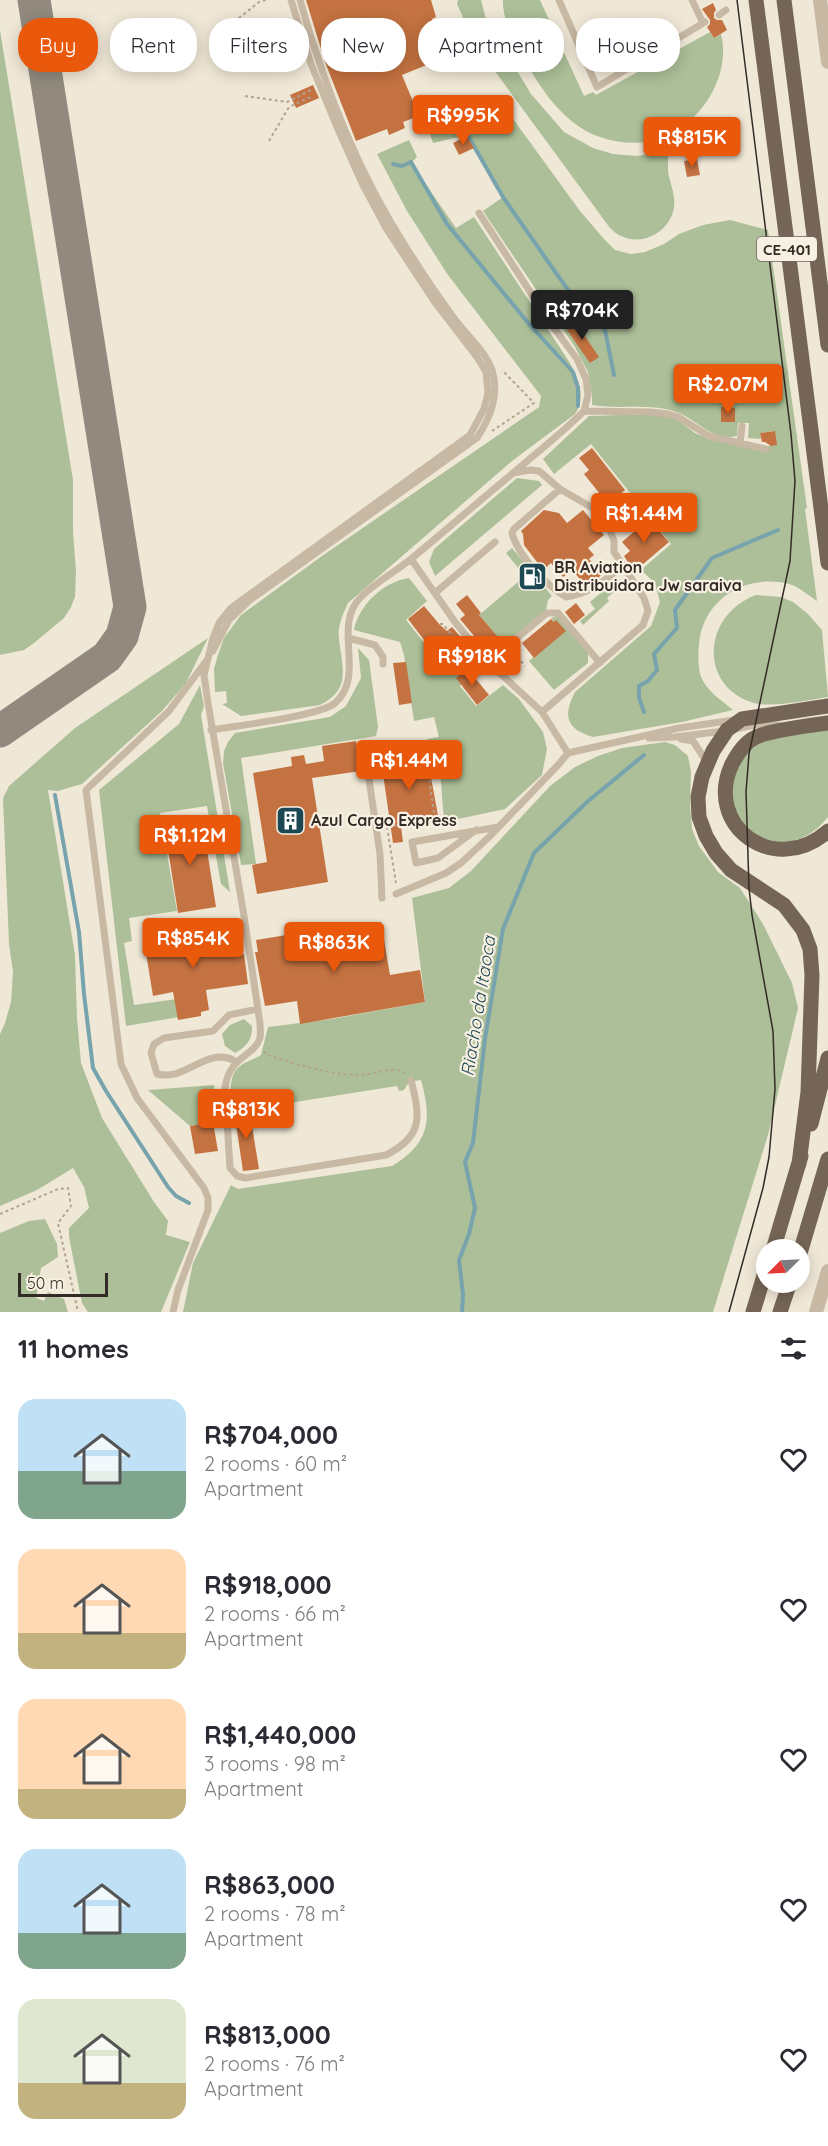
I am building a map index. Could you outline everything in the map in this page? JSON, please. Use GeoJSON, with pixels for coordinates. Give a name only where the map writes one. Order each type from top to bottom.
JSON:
{"type":"FeatureCollection","features":[{"type":"Feature","properties":{"kind":"main road","name":"CE-401"},"geometry":{"type":"LineString","coordinates":[[756,0],[828,563]]}},
{"type":"Feature","properties":{"kind":"main road","name":"CE-401"},"geometry":{"type":"LineString","coordinates":[[784,0],[828,345]]}},
{"type":"Feature","properties":{"kind":"main road"},"geometry":{"type":"LineString","coordinates":[[799,1164],[808,1092],[812,975],[810,949],[802,930],[784,905],[731,870],[711,845],[699,817],[698,796],[702,777],[713,751],[727,730],[742,719],[828,706]]}},
{"type":"Feature","properties":{"kind":"main road"},"geometry":{"type":"LineString","coordinates":[[827,723],[757,736],[736,755],[728,776],[726,798],[730,813],[738,827],[747,837],[763,847],[783,850],[800,847],[828,831]]}},
{"type":"Feature","properties":{"kind":"main road"},"geometry":{"type":"LineString","coordinates":[[775,1239],[816,1109],[828,1058]]}},
{"type":"Feature","properties":{"kind":"main road"},"geometry":{"type":"LineString","coordinates":[[804,1239],[828,1159]]}},
{"type":"Feature","properties":{"kind":"main road"},"geometry":{"type":"LineString","coordinates":[[753,1312],[759,1293]]}},
{"type":"Feature","properties":{"kind":"main road"},"geometry":{"type":"LineString","coordinates":[[780,1312],[786,1293]]}},
{"type":"Feature","properties":{"kind":"street"},"geometry":{"type":"LineString","coordinates":[[788,24],[791,0]]}},
{"type":"Feature","properties":{"kind":"street"},"geometry":{"type":"LineString","coordinates":[[820,0],[828,55]]}},
{"type":"Feature","properties":{"kind":"street"},"geometry":{"type":"LineString","coordinates":[[816,1312],[826,1286],[828,1270]]}},
{"type":"Feature","properties":{"kind":"lane"},"geometry":{"type":"LineString","coordinates":[[291,0],[311,64],[362,183],[386,228],[434,301],[477,357],[486,372],[488,393],[484,409],[470,435],[231,608],[216,630],[204,675],[211,730],[244,916],[260,1036],[257,1044],[237,1062],[227,1076],[225,1088],[230,1168],[237,1176],[245,1178],[386,1155],[398,1149],[414,1130],[418,1110],[411,1080]]}},
{"type":"Feature","properties":{"kind":"lane"},"geometry":{"type":"LineString","coordinates":[[173,1312],[178,1290],[208,1210],[208,1198],[204,1188],[137,1098],[121,1064],[86,790],[169,711],[210,657],[229,620],[250,600],[477,438],[490,417],[495,388],[492,369],[483,354],[455,320],[424,275],[373,191],[326,83],[300,0]]}},
{"type":"Feature","properties":{"kind":"lane"},"geometry":{"type":"LineString","coordinates":[[559,0],[597,87],[704,23],[692,0]]}},
{"type":"Feature","properties":{"kind":"lane"},"geometry":{"type":"LineString","coordinates":[[211,730],[307,714],[325,710],[334,704],[347,685],[350,666],[349,620],[352,609],[360,598],[411,559],[584,411],[588,394],[586,380],[577,359],[551,324],[479,213]]}},
{"type":"Feature","properties":{"kind":"lane"},"geometry":{"type":"LineString","coordinates":[[584,411],[668,414],[678,417],[709,436],[766,449]]}},
{"type":"Feature","properties":{"kind":"lane"},"geometry":{"type":"LineString","coordinates":[[740,444],[742,426]]}},
{"type":"Feature","properties":{"kind":"lane"},"geometry":{"type":"LineString","coordinates":[[512,473],[538,471],[560,489],[596,510],[612,532],[614,552],[644,598],[648,611],[643,625],[543,712]]}},
{"type":"Feature","properties":{"kind":"lane"},"geometry":{"type":"LineString","coordinates":[[560,489],[514,529],[512,533],[519,550],[552,589],[566,597],[582,595],[590,591],[622,567]]}},
{"type":"Feature","properties":{"kind":"lane"},"geometry":{"type":"LineString","coordinates":[[435,593],[495,542]]}},
{"type":"Feature","properties":{"kind":"lane"},"geometry":{"type":"LineString","coordinates":[[411,559],[455,622],[488,662],[543,712],[568,753]]}},
{"type":"Feature","properties":{"kind":"lane"},"geometry":{"type":"LineString","coordinates":[[488,662],[547,613],[558,613],[600,663]]}},
{"type":"Feature","properties":{"kind":"lane"},"geometry":{"type":"LineString","coordinates":[[348,639],[375,645],[383,657],[383,664]]}},
{"type":"Feature","properties":{"kind":"lane"},"geometry":{"type":"LineString","coordinates":[[400,892],[446,873],[461,863],[560,764],[568,753],[680,728],[742,719]]}},
{"type":"Feature","properties":{"kind":"lane"},"geometry":{"type":"LineString","coordinates":[[628,739],[675,737],[755,725],[827,723]]}},
{"type":"Feature","properties":{"kind":"lane"},"geometry":{"type":"LineString","coordinates":[[675,737],[693,741],[708,763]]}},
{"type":"Feature","properties":{"kind":"lane"},"geometry":{"type":"LineString","coordinates":[[374,753],[366,759],[380,854],[382,898]]}},
{"type":"Feature","properties":{"kind":"lane"},"geometry":{"type":"LineString","coordinates":[[476,831],[438,858],[416,863],[412,842],[499,826]]}},
{"type":"Feature","properties":{"kind":"lane"},"geometry":{"type":"LineString","coordinates":[[237,1062],[228,1056],[211,1058],[189,1069],[164,1076],[157,1074],[151,1053],[154,1044],[164,1038],[213,1031],[230,1015],[258,1009]]}},
{"type":"Feature","properties":{"kind":"path"},"geometry":{"type":"LineString","coordinates":[[239,18],[259,2],[266,0]]}},
{"type":"Feature","properties":{"kind":"path"},"geometry":{"type":"LineString","coordinates":[[245,96],[286,102],[294,98]]}},
{"type":"Feature","properties":{"kind":"path"},"geometry":{"type":"LineString","coordinates":[[269,141],[289,107],[296,104]]}},
{"type":"Feature","properties":{"kind":"path"},"geometry":{"type":"LineString","coordinates":[[491,428],[487,434],[534,404],[496,364]]}},
{"type":"Feature","properties":{"kind":"path"},"geometry":{"type":"LineString","coordinates":[[376,765],[426,758],[435,819],[387,827],[396,886],[400,892]]}},
{"type":"Feature","properties":{"kind":"path"},"geometry":{"type":"LineString","coordinates":[[257,1044],[267,1055],[330,1073],[362,1075],[392,1069],[404,1071],[411,1080]]}},
{"type":"Feature","properties":{"kind":"path"},"geometry":{"type":"LineString","coordinates":[[0,1214],[58,1189],[68,1188],[71,1206],[58,1223],[78,1312]]}},
{"type":"Feature","properties":{"kind":"green space"},"geometry":{"type":"Polygon","coordinates":[[[458,0],[481,0],[486,18],[462,18],[458,0]]]}},
{"type":"Feature","properties":{"kind":"green space"},"geometry":{"type":"Polygon","coordinates":[[[503,0],[540,0],[548,18],[506,18],[503,0]]]}},
{"type":"Feature","properties":{"kind":"green space"},"geometry":{"type":"Polygon","coordinates":[[[0,30],[73,480],[76,571],[75,597],[64,618],[24,650],[0,655],[0,30]]]}},
{"type":"Feature","properties":{"kind":"green space"},"geometry":{"type":"Polygon","coordinates":[[[710,32],[714,38],[721,34],[723,51],[721,68],[708,99],[685,125],[654,140],[634,143],[620,142],[588,132],[567,117],[532,72],[564,72],[564,52],[584,96],[593,92],[596,95],[638,72],[680,72],[680,49],[710,32]]]}},
{"type":"Feature","properties":{"kind":"green space"},"geometry":{"type":"Polygon","coordinates":[[[495,72],[518,72],[531,94],[564,132],[593,148],[613,154],[637,156],[668,151],[668,170],[674,207],[668,223],[655,235],[638,239],[629,239],[610,228],[495,72]]]}},
{"type":"Feature","properties":{"kind":"green space"},"geometry":{"type":"Polygon","coordinates":[[[497,97],[580,211],[615,250],[631,254],[645,252],[664,244],[679,234],[703,225],[730,220],[768,230],[807,508],[805,509],[817,601],[793,585],[773,582],[742,587],[717,603],[702,629],[699,669],[707,687],[733,710],[682,722],[593,737],[577,730],[569,721],[569,708],[575,692],[651,626],[660,602],[655,583],[641,570],[671,544],[591,444],[554,474],[543,459],[589,416],[654,414],[676,419],[695,433],[711,439],[767,451],[768,446],[776,445],[773,431],[760,433],[761,439],[748,438],[749,423],[738,423],[737,436],[729,437],[714,434],[688,417],[671,410],[592,405],[588,372],[575,347],[483,211],[503,197],[467,135],[433,143],[429,131],[479,111],[497,97]]]}},
{"type":"Feature","properties":{"kind":"green space"},"geometry":{"type":"Polygon","coordinates":[[[409,140],[417,157],[411,163],[456,228],[474,217],[570,363],[580,388],[579,408],[575,414],[512,461],[348,603],[339,630],[343,676],[337,692],[330,699],[320,705],[241,716],[222,704],[227,703],[226,691],[215,692],[214,669],[224,638],[241,615],[322,556],[539,407],[541,396],[448,275],[407,211],[377,154],[409,140]]]}},
{"type":"Feature","properties":{"kind":"green space"},"geometry":{"type":"Polygon","coordinates":[[[517,478],[539,481],[542,485],[435,576],[429,562],[434,549],[517,478]]]}},
{"type":"Feature","properties":{"kind":"green space"},"geometry":{"type":"Polygon","coordinates":[[[512,548],[552,596],[548,600],[546,610],[503,646],[495,647],[488,641],[496,635],[479,615],[525,576],[506,553],[512,548]]]}},
{"type":"Feature","properties":{"kind":"green space"},"geometry":{"type":"Polygon","coordinates":[[[409,578],[427,601],[406,620],[439,661],[458,646],[477,670],[460,686],[476,706],[503,685],[519,699],[543,732],[547,749],[542,775],[505,809],[444,822],[439,755],[429,755],[427,739],[439,737],[434,717],[414,721],[400,642],[354,630],[361,612],[374,596],[390,584],[409,578]]]}},
{"type":"Feature","properties":{"kind":"green space"},"geometry":{"type":"Polygon","coordinates":[[[617,579],[619,581],[614,585],[617,589],[607,598],[609,601],[583,625],[580,621],[595,609],[590,602],[617,579]]]}},
{"type":"Feature","properties":{"kind":"green space"},"geometry":{"type":"Polygon","coordinates":[[[756,595],[781,597],[793,602],[822,630],[828,697],[771,705],[754,703],[736,695],[723,682],[716,667],[714,650],[717,634],[725,618],[738,605],[756,595]]]}},
{"type":"Feature","properties":{"kind":"green space"},"geometry":{"type":"Polygon","coordinates":[[[558,616],[588,653],[588,663],[554,690],[529,661],[562,632],[551,618],[558,616]]]}},
{"type":"Feature","properties":{"kind":"green space"},"geometry":{"type":"Polygon","coordinates":[[[208,638],[186,683],[162,711],[82,784],[58,791],[48,790],[75,955],[81,1063],[102,1118],[168,1221],[166,1235],[190,1242],[161,1312],[88,1312],[82,1303],[69,1228],[89,1208],[84,1187],[73,1168],[37,1190],[0,1206],[0,1034],[11,1002],[13,972],[9,944],[3,798],[9,786],[75,728],[208,638]]]}},
{"type":"Feature","properties":{"kind":"green space"},"geometry":{"type":"Polygon","coordinates":[[[358,648],[369,660],[378,727],[376,736],[241,758],[256,864],[241,865],[223,763],[224,751],[228,742],[235,733],[330,717],[346,706],[361,678],[358,648]]]}},
{"type":"Feature","properties":{"kind":"green space"},"geometry":{"type":"Polygon","coordinates":[[[200,685],[204,706],[201,715],[230,892],[221,884],[207,806],[160,813],[177,911],[129,918],[132,941],[124,943],[134,1005],[177,999],[179,1017],[126,1026],[99,790],[179,724],[200,685]]]}},
{"type":"Feature","properties":{"kind":"green space"},"geometry":{"type":"Polygon","coordinates":[[[828,729],[828,817],[807,836],[785,842],[765,838],[748,827],[736,810],[731,790],[735,769],[749,750],[761,740],[828,729]]]}},
{"type":"Feature","properties":{"kind":"green space"},"geometry":{"type":"Polygon","coordinates":[[[665,742],[675,745],[688,756],[691,772],[692,829],[699,846],[718,872],[740,888],[763,924],[792,983],[798,1008],[768,1135],[713,1312],[183,1312],[193,1263],[231,1185],[238,1189],[392,1166],[414,1148],[425,1129],[427,1119],[421,1080],[409,1082],[404,1090],[399,1091],[397,1086],[232,1112],[231,1081],[233,1075],[242,1064],[261,1055],[268,1027],[332,1019],[425,1002],[412,898],[449,888],[471,871],[550,786],[575,767],[622,748],[665,742]]]}},
{"type":"Feature","properties":{"kind":"green space"},"geometry":{"type":"Polygon","coordinates":[[[244,1019],[252,1026],[250,1039],[235,1053],[225,1046],[222,1034],[230,1025],[244,1019]]]}},
{"type":"Feature","properties":{"kind":"green space"},"geometry":{"type":"Polygon","coordinates":[[[214,1085],[218,1122],[190,1126],[148,1090],[214,1085]]]}},
{"type":"Feature","properties":{"kind":"green space"},"geometry":{"type":"Polygon","coordinates":[[[45,1219],[57,1244],[58,1257],[41,1268],[36,1298],[44,1301],[48,1292],[64,1299],[68,1312],[0,1312],[0,1233],[29,1221],[45,1219]]]}},
{"type":"Feature","properties":{"kind":"building"},"geometry":{"type":"Polygon","coordinates":[[[306,0],[431,0],[436,17],[418,18],[418,68],[402,75],[419,116],[403,122],[405,128],[389,135],[387,129],[356,141],[329,72],[406,72],[406,18],[321,18],[321,49],[306,0]]]}},
{"type":"Feature","properties":{"kind":"building"},"geometry":{"type":"Polygon","coordinates":[[[713,3],[716,10],[714,18],[722,20],[727,30],[714,38],[707,27],[710,20],[702,9],[713,3]]]}},
{"type":"Feature","properties":{"kind":"building"},"geometry":{"type":"Polygon","coordinates":[[[313,85],[319,98],[296,108],[290,95],[313,85]]]}},
{"type":"Feature","properties":{"kind":"building"},"geometry":{"type":"Polygon","coordinates":[[[467,136],[474,148],[459,155],[453,143],[467,136]]]}},
{"type":"Feature","properties":{"kind":"building"},"geometry":{"type":"Polygon","coordinates":[[[697,159],[700,175],[687,177],[684,161],[697,159]]]}},
{"type":"Feature","properties":{"kind":"building"},"geometry":{"type":"Polygon","coordinates":[[[574,320],[599,357],[590,363],[565,326],[574,320]]]}},
{"type":"Feature","properties":{"kind":"building"},"geometry":{"type":"Polygon","coordinates":[[[721,407],[735,408],[735,422],[721,422],[721,407]]]}},
{"type":"Feature","properties":{"kind":"building"},"geometry":{"type":"Polygon","coordinates":[[[775,431],[777,445],[771,446],[762,442],[760,433],[775,431]]]}},
{"type":"Feature","properties":{"kind":"building"},"geometry":{"type":"Polygon","coordinates":[[[592,448],[625,490],[608,504],[584,474],[589,470],[579,458],[592,448]]]}},
{"type":"Feature","properties":{"kind":"building"},"geometry":{"type":"Polygon","coordinates":[[[544,510],[559,513],[567,523],[583,510],[604,535],[588,548],[594,555],[589,559],[602,574],[597,579],[585,585],[573,571],[563,577],[551,563],[543,570],[524,545],[521,531],[544,510]]]}},
{"type":"Feature","properties":{"kind":"building"},"geometry":{"type":"Polygon","coordinates":[[[649,519],[669,542],[633,570],[624,556],[630,551],[622,542],[649,519]]]}},
{"type":"Feature","properties":{"kind":"building"},"geometry":{"type":"Polygon","coordinates":[[[467,595],[481,613],[479,615],[498,637],[484,648],[460,619],[465,615],[456,604],[467,595]]]}},
{"type":"Feature","properties":{"kind":"building"},"geometry":{"type":"Polygon","coordinates":[[[576,603],[585,615],[574,624],[565,612],[576,603]]]}},
{"type":"Feature","properties":{"kind":"building"},"geometry":{"type":"Polygon","coordinates":[[[424,606],[440,625],[447,631],[452,627],[464,641],[440,661],[408,619],[424,606]]]}},
{"type":"Feature","properties":{"kind":"building"},"geometry":{"type":"Polygon","coordinates":[[[551,619],[554,622],[556,620],[566,631],[534,658],[522,643],[551,619]]]}},
{"type":"Feature","properties":{"kind":"building"},"geometry":{"type":"Polygon","coordinates":[[[406,662],[412,703],[399,705],[393,663],[406,662]]]}},
{"type":"Feature","properties":{"kind":"building"},"geometry":{"type":"Polygon","coordinates":[[[467,668],[489,695],[477,705],[456,678],[467,668]]]}},
{"type":"Feature","properties":{"kind":"building","name":"Azul Cargo Express"},"geometry":{"type":"Polygon","coordinates":[[[356,741],[361,771],[312,778],[328,882],[257,894],[252,865],[267,862],[253,773],[292,766],[291,757],[304,755],[306,764],[324,761],[322,746],[356,741]]]}},
{"type":"Feature","properties":{"kind":"building"},"geometry":{"type":"Polygon","coordinates":[[[426,750],[439,821],[401,827],[403,842],[393,843],[382,767],[380,768],[378,758],[426,750]]]}},
{"type":"Feature","properties":{"kind":"building"},"geometry":{"type":"Polygon","coordinates":[[[202,818],[216,907],[178,913],[164,824],[202,818]]]}},
{"type":"Feature","properties":{"kind":"building"},"geometry":{"type":"Polygon","coordinates":[[[381,922],[390,975],[420,970],[425,1002],[300,1024],[297,1001],[265,1006],[255,952],[258,952],[256,940],[347,925],[347,927],[381,922]]]}},
{"type":"Feature","properties":{"kind":"building"},"geometry":{"type":"Polygon","coordinates":[[[222,928],[227,957],[244,954],[248,984],[206,990],[209,1010],[201,1012],[201,1016],[178,1020],[173,992],[153,996],[144,941],[222,928]]]}},
{"type":"Feature","properties":{"kind":"building"},"geometry":{"type":"Polygon","coordinates":[[[249,1108],[259,1169],[243,1171],[234,1111],[249,1108]]]}},
{"type":"Feature","properties":{"kind":"building"},"geometry":{"type":"Polygon","coordinates":[[[213,1122],[218,1151],[195,1154],[190,1126],[213,1122]]]}},
{"type":"Feature","properties":{"kind":"waterway"},"geometry":{"type":"LineString","coordinates":[[467,134],[503,197],[556,273],[576,301],[605,330],[614,375]]}},
{"type":"Feature","properties":{"kind":"waterway"},"geometry":{"type":"LineString","coordinates":[[393,164],[402,166],[411,162],[447,224],[529,324],[573,372],[578,388],[578,406]]}},
{"type":"Feature","properties":{"kind":"waterway","name":"Riacho da Itaoca"},"geometry":{"type":"LineString","coordinates":[[644,712],[639,698],[639,686],[648,681],[657,670],[654,654],[677,628],[675,610],[712,558],[778,530]]}},
{"type":"Feature","properties":{"kind":"waterway","name":"Riacho da Itaoca"},"geometry":{"type":"LineString","coordinates":[[462,1312],[463,1295],[459,1260],[469,1234],[475,1208],[465,1162],[473,1143],[485,1039],[503,929],[534,853],[587,802],[644,755]]}},
{"type":"Feature","properties":{"kind":"waterway"},"geometry":{"type":"LineString","coordinates":[[55,795],[79,932],[93,1068],[168,1187],[176,1196],[189,1203]]}},
{"type":"Feature","properties":{"kind":"taxiway"},"geometry":{"type":"LineString","coordinates":[[0,731],[107,657],[122,636],[130,607],[34,0]]}},
{"type":"Feature","properties":{"kind":"tram line"},"geometry":{"type":"LineString","coordinates":[[729,1312],[763,1188],[769,1157],[775,1089],[773,1031],[749,888],[746,792],[749,754],[790,561],[795,481],[737,0]]}},
{"type":"Feature","properties":{"kind":"place","name":"BR Aviation Distribuidora Jw saraiva"},"geometry":{"type":"Point","coordinates":[533,576]}},
{"type":"Feature","properties":{"kind":"place","name":"Azul Cargo Express"},"geometry":{"type":"Point","coordinates":[290,820]}}]}
